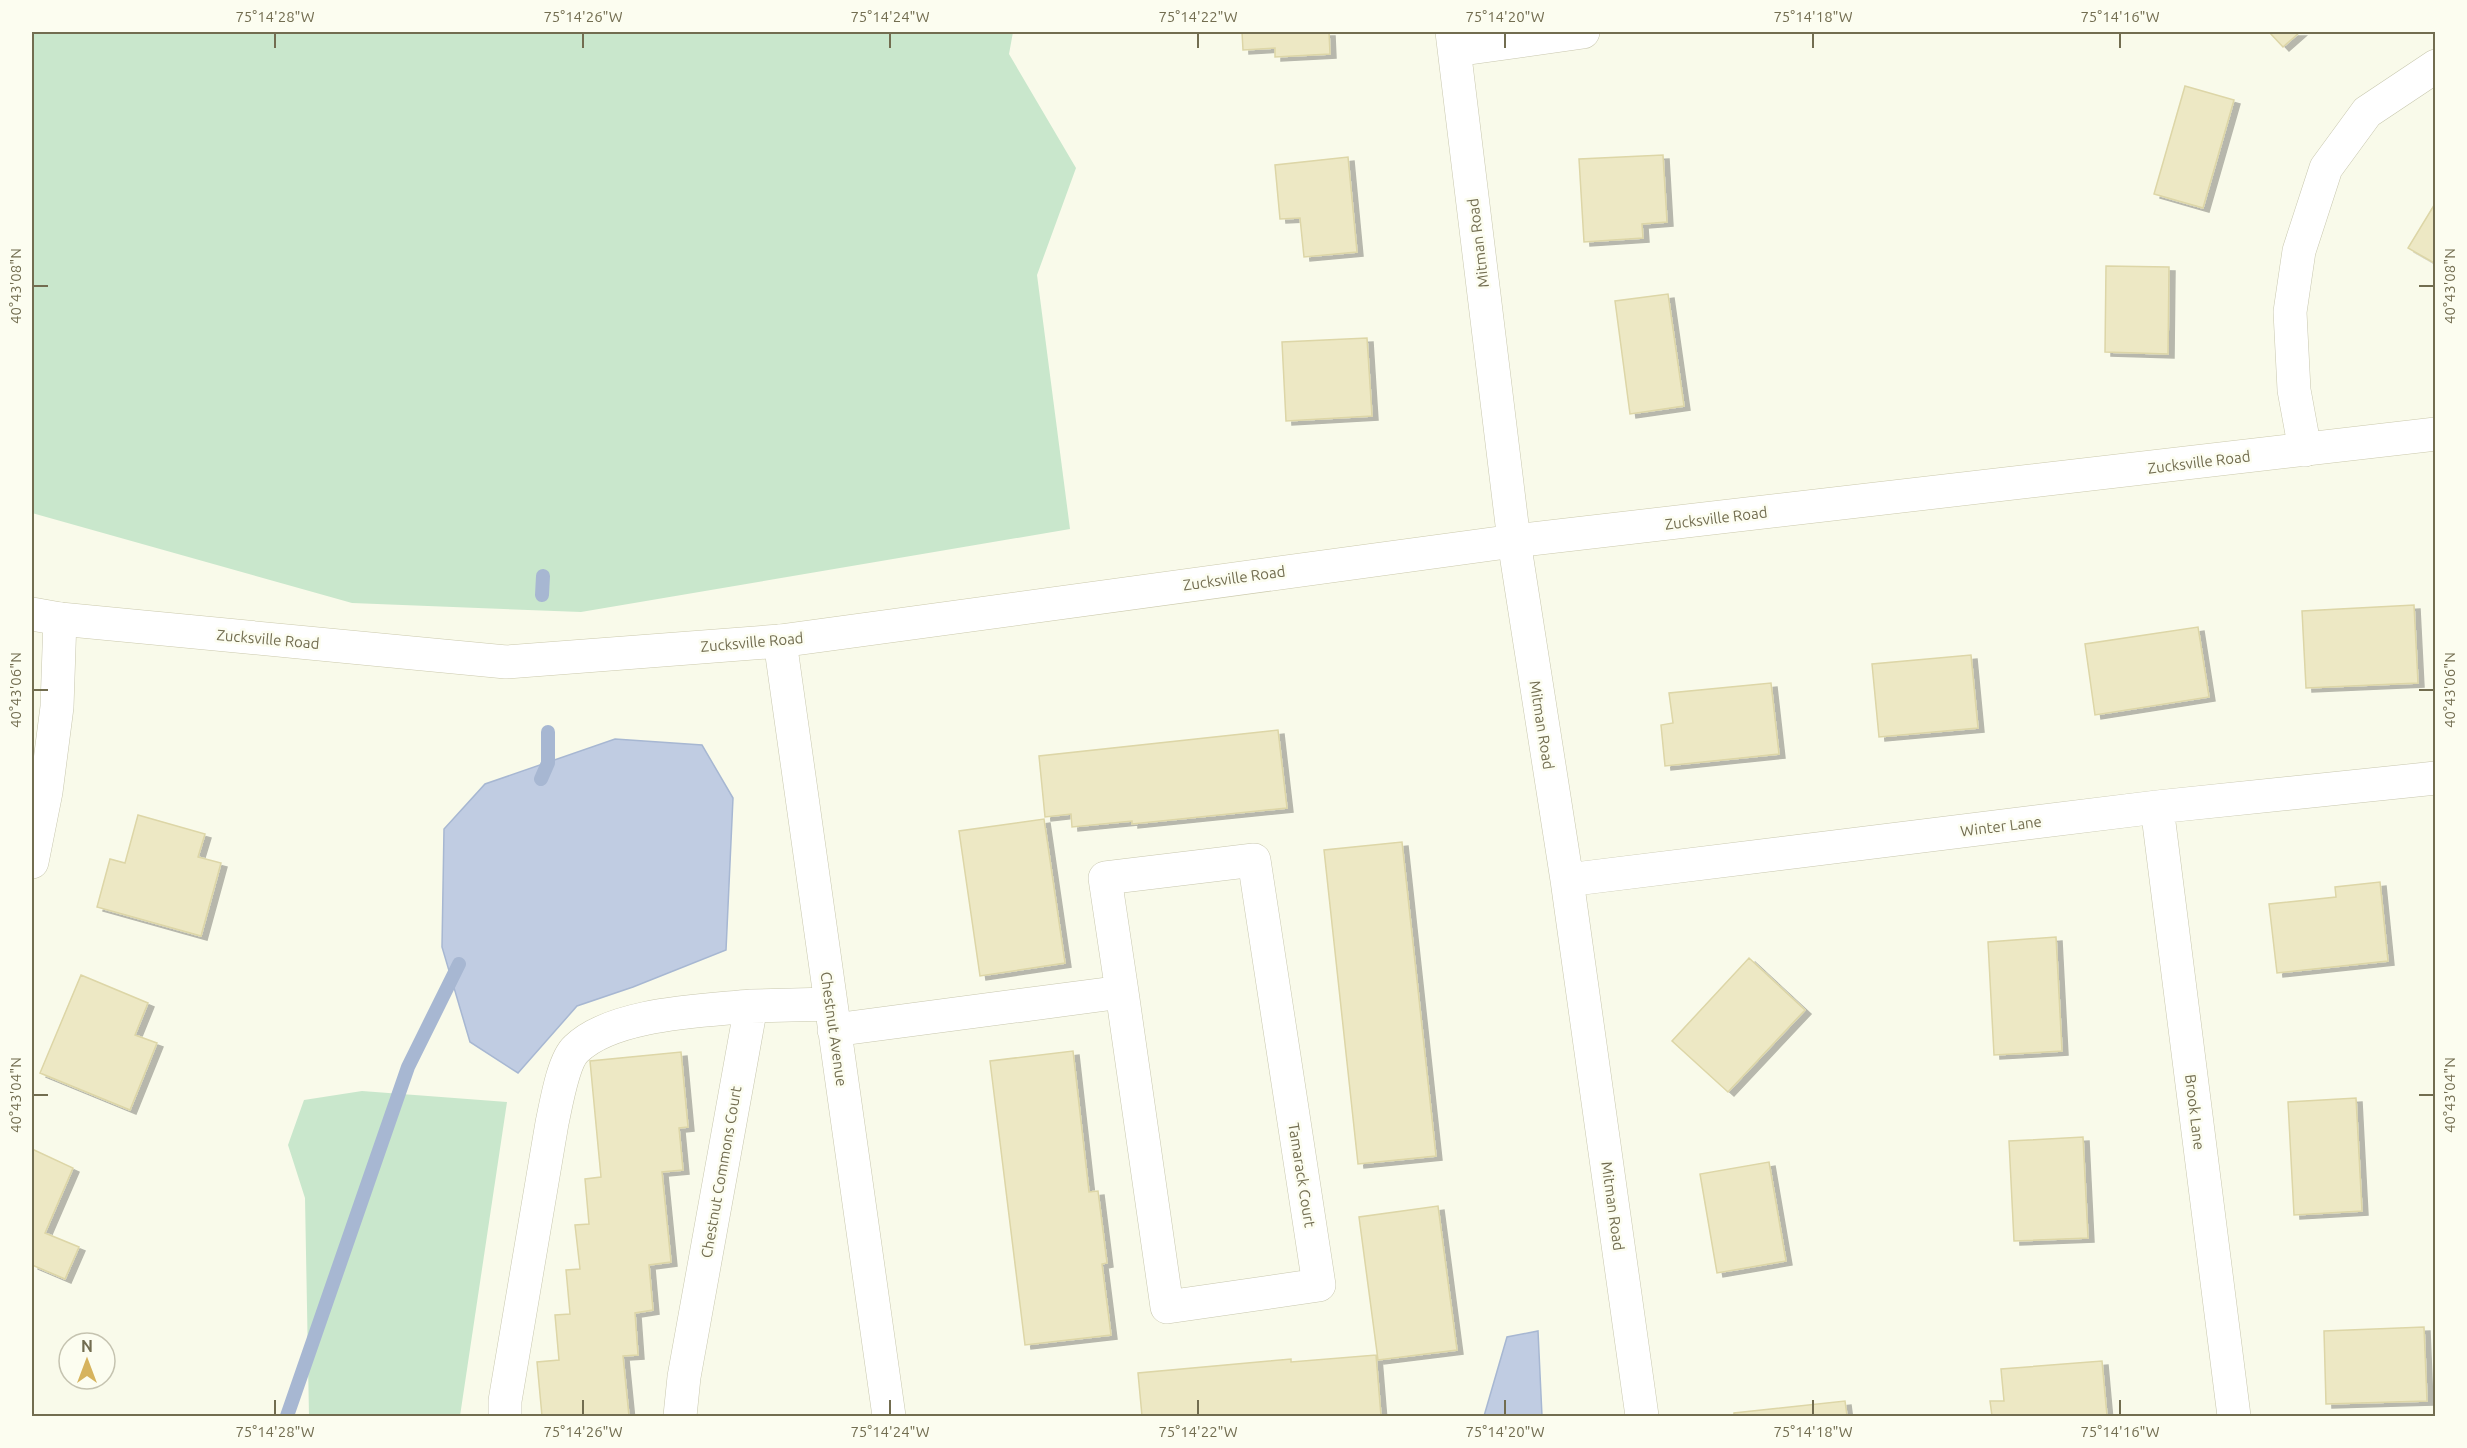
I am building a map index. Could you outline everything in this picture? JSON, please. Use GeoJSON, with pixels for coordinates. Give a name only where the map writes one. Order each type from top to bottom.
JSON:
{"type":"FeatureCollection","features":[{"type":"Feature","properties":{"kind":"street"},"geometry":{"type":"LineString","coordinates":[[1453,41],[1583,32]]}},
{"type":"Feature","properties":{"kind":"street","name":"Mitman Road"},"geometry":{"type":"LineString","coordinates":[[1453,41],[1514,541],[1567,880],[1642,1416]]}},
{"type":"Feature","properties":{"kind":"street"},"geometry":{"type":"LineString","coordinates":[[2305,450],[2294,390],[2290,312],[2299,251],[2326,168],[2367,112],[2436,66]]}},
{"type":"Feature","properties":{"kind":"street","name":"Zucksville Road"},"geometry":{"type":"LineString","coordinates":[[46,616],[506,662],[780,641],[1514,541],[2436,434]]}},
{"type":"Feature","properties":{"kind":"street"},"geometry":{"type":"LineString","coordinates":[[32,862],[46,792],[57,707],[46,616]]}},
{"type":"Feature","properties":{"kind":"street","name":"Chestnut Avenue"},"geometry":{"type":"LineString","coordinates":[[780,641],[889,1416]]}},
{"type":"Feature","properties":{"kind":"street","name":"Winter Lane"},"geometry":{"type":"LineString","coordinates":[[1567,880],[2157,807],[2436,778]]}},
{"type":"Feature","properties":{"kind":"street","name":"Brook Lane"},"geometry":{"type":"LineString","coordinates":[[2157,807],[2234,1416]]}},
{"type":"Feature","properties":{"kind":"street","name":"Tamarack Court"},"geometry":{"type":"LineString","coordinates":[[1254,860],[1319,1285],[1167,1307],[1122,992],[1105,878],[1254,860]]}},
{"type":"Feature","properties":{"kind":"street"},"geometry":{"type":"LineString","coordinates":[[506,1416],[505,1401],[552,1123],[560,1085],[574,1050],[605,1030],[664,1015],[751,1006],[833,1017],[1122,992]]}},
{"type":"Feature","properties":{"kind":"street","name":"Chestnut Commons Court"},"geometry":{"type":"LineString","coordinates":[[680,1416],[684,1377],[751,1006]]}},
{"type":"Feature","properties":{"kind":"green space"},"geometry":{"type":"Polygon","coordinates":[[[32,32],[1013,32],[1009,54],[1076,168],[1037,275],[1070,529],[581,612],[352,603],[32,513],[32,32]]]}},
{"type":"Feature","properties":{"kind":"green space"},"geometry":{"type":"Polygon","coordinates":[[[362,1091],[507,1102],[460,1416],[309,1416],[305,1198],[288,1145],[304,1100],[362,1091]]]}},
{"type":"Feature","properties":{"kind":"water"},"geometry":{"type":"Polygon","coordinates":[[[615,739],[702,745],[733,798],[726,950],[633,987],[577,1006],[518,1073],[470,1042],[442,947],[444,829],[485,784],[615,739]]]}},
{"type":"Feature","properties":{"kind":"water"},"geometry":{"type":"Polygon","coordinates":[[[1538,1331],[1542,1416],[1484,1416],[1507,1337],[1538,1331]]]}},
{"type":"Feature","properties":{"kind":"building"},"geometry":{"type":"Polygon","coordinates":[[[1242,32],[1329,32],[1330,54],[1275,57],[1275,48],[1243,50],[1242,32]]]}},
{"type":"Feature","properties":{"kind":"building"},"geometry":{"type":"Polygon","coordinates":[[[2269,32],[2300,32],[2283,47],[2269,32]]]}},
{"type":"Feature","properties":{"kind":"building"},"geometry":{"type":"Polygon","coordinates":[[[2185,86],[2234,100],[2203,208],[2154,194],[2185,86]]]}},
{"type":"Feature","properties":{"kind":"building"},"geometry":{"type":"Polygon","coordinates":[[[1663,155],[1667,222],[1642,224],[1643,238],[1584,242],[1579,159],[1663,155]]]}},
{"type":"Feature","properties":{"kind":"building"},"geometry":{"type":"Polygon","coordinates":[[[1348,157],[1357,252],[1304,257],[1300,218],[1280,219],[1275,165],[1348,157]]]}},
{"type":"Feature","properties":{"kind":"building"},"geometry":{"type":"Polygon","coordinates":[[[2436,202],[2436,264],[2408,248],[2436,202]]]}},
{"type":"Feature","properties":{"kind":"building"},"geometry":{"type":"Polygon","coordinates":[[[2106,266],[2169,267],[2168,354],[2105,352],[2106,266]]]}},
{"type":"Feature","properties":{"kind":"building"},"geometry":{"type":"Polygon","coordinates":[[[1668,294],[1684,406],[1630,414],[1615,301],[1668,294]]]}},
{"type":"Feature","properties":{"kind":"building"},"geometry":{"type":"Polygon","coordinates":[[[1367,338],[1372,416],[1286,421],[1282,342],[1367,338]]]}},
{"type":"Feature","properties":{"kind":"building"},"geometry":{"type":"Polygon","coordinates":[[[2414,605],[2418,683],[2306,688],[2302,611],[2414,605]]]}},
{"type":"Feature","properties":{"kind":"building"},"geometry":{"type":"Polygon","coordinates":[[[2198,627],[2209,697],[2095,715],[2085,644],[2198,627]]]}},
{"type":"Feature","properties":{"kind":"building"},"geometry":{"type":"Polygon","coordinates":[[[1971,655],[1978,728],[1879,737],[1872,664],[1971,655]]]}},
{"type":"Feature","properties":{"kind":"building"},"geometry":{"type":"Polygon","coordinates":[[[1771,683],[1779,754],[1665,766],[1661,725],[1673,723],[1669,693],[1771,683]]]}},
{"type":"Feature","properties":{"kind":"building"},"geometry":{"type":"Polygon","coordinates":[[[1278,730],[1287,808],[1132,824],[1132,821],[1072,827],[1071,814],[1045,817],[1039,756],[1278,730]]]}},
{"type":"Feature","properties":{"kind":"building"},"geometry":{"type":"Polygon","coordinates":[[[138,815],[205,834],[198,857],[221,863],[201,936],[97,907],[110,859],[125,863],[138,815]]]}},
{"type":"Feature","properties":{"kind":"building"},"geometry":{"type":"Polygon","coordinates":[[[1044,819],[1065,963],[980,976],[959,831],[1044,819]]]}},
{"type":"Feature","properties":{"kind":"building"},"geometry":{"type":"Polygon","coordinates":[[[1402,842],[1436,1156],[1358,1164],[1324,850],[1402,842]]]}},
{"type":"Feature","properties":{"kind":"building"},"geometry":{"type":"Polygon","coordinates":[[[2380,882],[2388,961],[2277,973],[2269,904],[2336,897],[2335,887],[2380,882]]]}},
{"type":"Feature","properties":{"kind":"building"},"geometry":{"type":"Polygon","coordinates":[[[2056,937],[2062,1051],[1994,1055],[1988,942],[2056,937]]]}},
{"type":"Feature","properties":{"kind":"building"},"geometry":{"type":"Polygon","coordinates":[[[1749,958],[1805,1010],[1728,1092],[1672,1041],[1749,958]]]}},
{"type":"Feature","properties":{"kind":"building"},"geometry":{"type":"Polygon","coordinates":[[[81,975],[148,1003],[135,1035],[157,1043],[130,1110],[40,1073],[81,975]]]}},
{"type":"Feature","properties":{"kind":"building"},"geometry":{"type":"Polygon","coordinates":[[[1073,1051],[1089,1192],[1098,1191],[1107,1263],[1102,1264],[1111,1335],[1025,1345],[990,1061],[1073,1051]]]}},
{"type":"Feature","properties":{"kind":"building"},"geometry":{"type":"Polygon","coordinates":[[[681,1052],[688,1127],[679,1128],[683,1170],[662,1172],[671,1262],[649,1265],[653,1310],[635,1313],[638,1355],[623,1356],[629,1416],[542,1416],[537,1362],[559,1360],[555,1315],[570,1314],[566,1270],[580,1269],[575,1225],[589,1224],[585,1179],[601,1177],[590,1061],[681,1052]]]}},
{"type":"Feature","properties":{"kind":"building"},"geometry":{"type":"Polygon","coordinates":[[[2356,1098],[2362,1211],[2294,1215],[2288,1102],[2356,1098]]]}},
{"type":"Feature","properties":{"kind":"building"},"geometry":{"type":"Polygon","coordinates":[[[2083,1137],[2088,1238],[2014,1241],[2009,1141],[2083,1137]]]}},
{"type":"Feature","properties":{"kind":"building"},"geometry":{"type":"Polygon","coordinates":[[[32,1149],[73,1168],[45,1233],[79,1247],[65,1279],[32,1265],[32,1149]]]}},
{"type":"Feature","properties":{"kind":"building"},"geometry":{"type":"Polygon","coordinates":[[[1769,1162],[1786,1261],[1717,1273],[1700,1174],[1769,1162]]]}},
{"type":"Feature","properties":{"kind":"building"},"geometry":{"type":"Polygon","coordinates":[[[1438,1206],[1457,1350],[1378,1360],[1359,1217],[1438,1206]]]}},
{"type":"Feature","properties":{"kind":"building"},"geometry":{"type":"Polygon","coordinates":[[[2424,1327],[2427,1401],[2326,1404],[2324,1331],[2424,1327]]]}},
{"type":"Feature","properties":{"kind":"building"},"geometry":{"type":"Polygon","coordinates":[[[1376,1355],[1381,1416],[1142,1416],[1138,1373],[1291,1359],[1291,1362],[1376,1355]]]}},
{"type":"Feature","properties":{"kind":"building"},"geometry":{"type":"Polygon","coordinates":[[[2102,1361],[2107,1416],[1992,1416],[1990,1401],[2004,1401],[2001,1369],[2102,1361]]]}},
{"type":"Feature","properties":{"kind":"building"},"geometry":{"type":"Polygon","coordinates":[[[1845,1401],[1847,1416],[1734,1416],[1734,1413],[1845,1401]]]}},
{"type":"Feature","properties":{"kind":"waterway"},"geometry":{"type":"LineString","coordinates":[[542,595],[543,576]]}},
{"type":"Feature","properties":{"kind":"waterway"},"geometry":{"type":"LineString","coordinates":[[541,779],[548,763],[548,732]]}},
{"type":"Feature","properties":{"kind":"waterway"},"geometry":{"type":"LineString","coordinates":[[287,1416],[408,1067],[459,964]]}}]}
